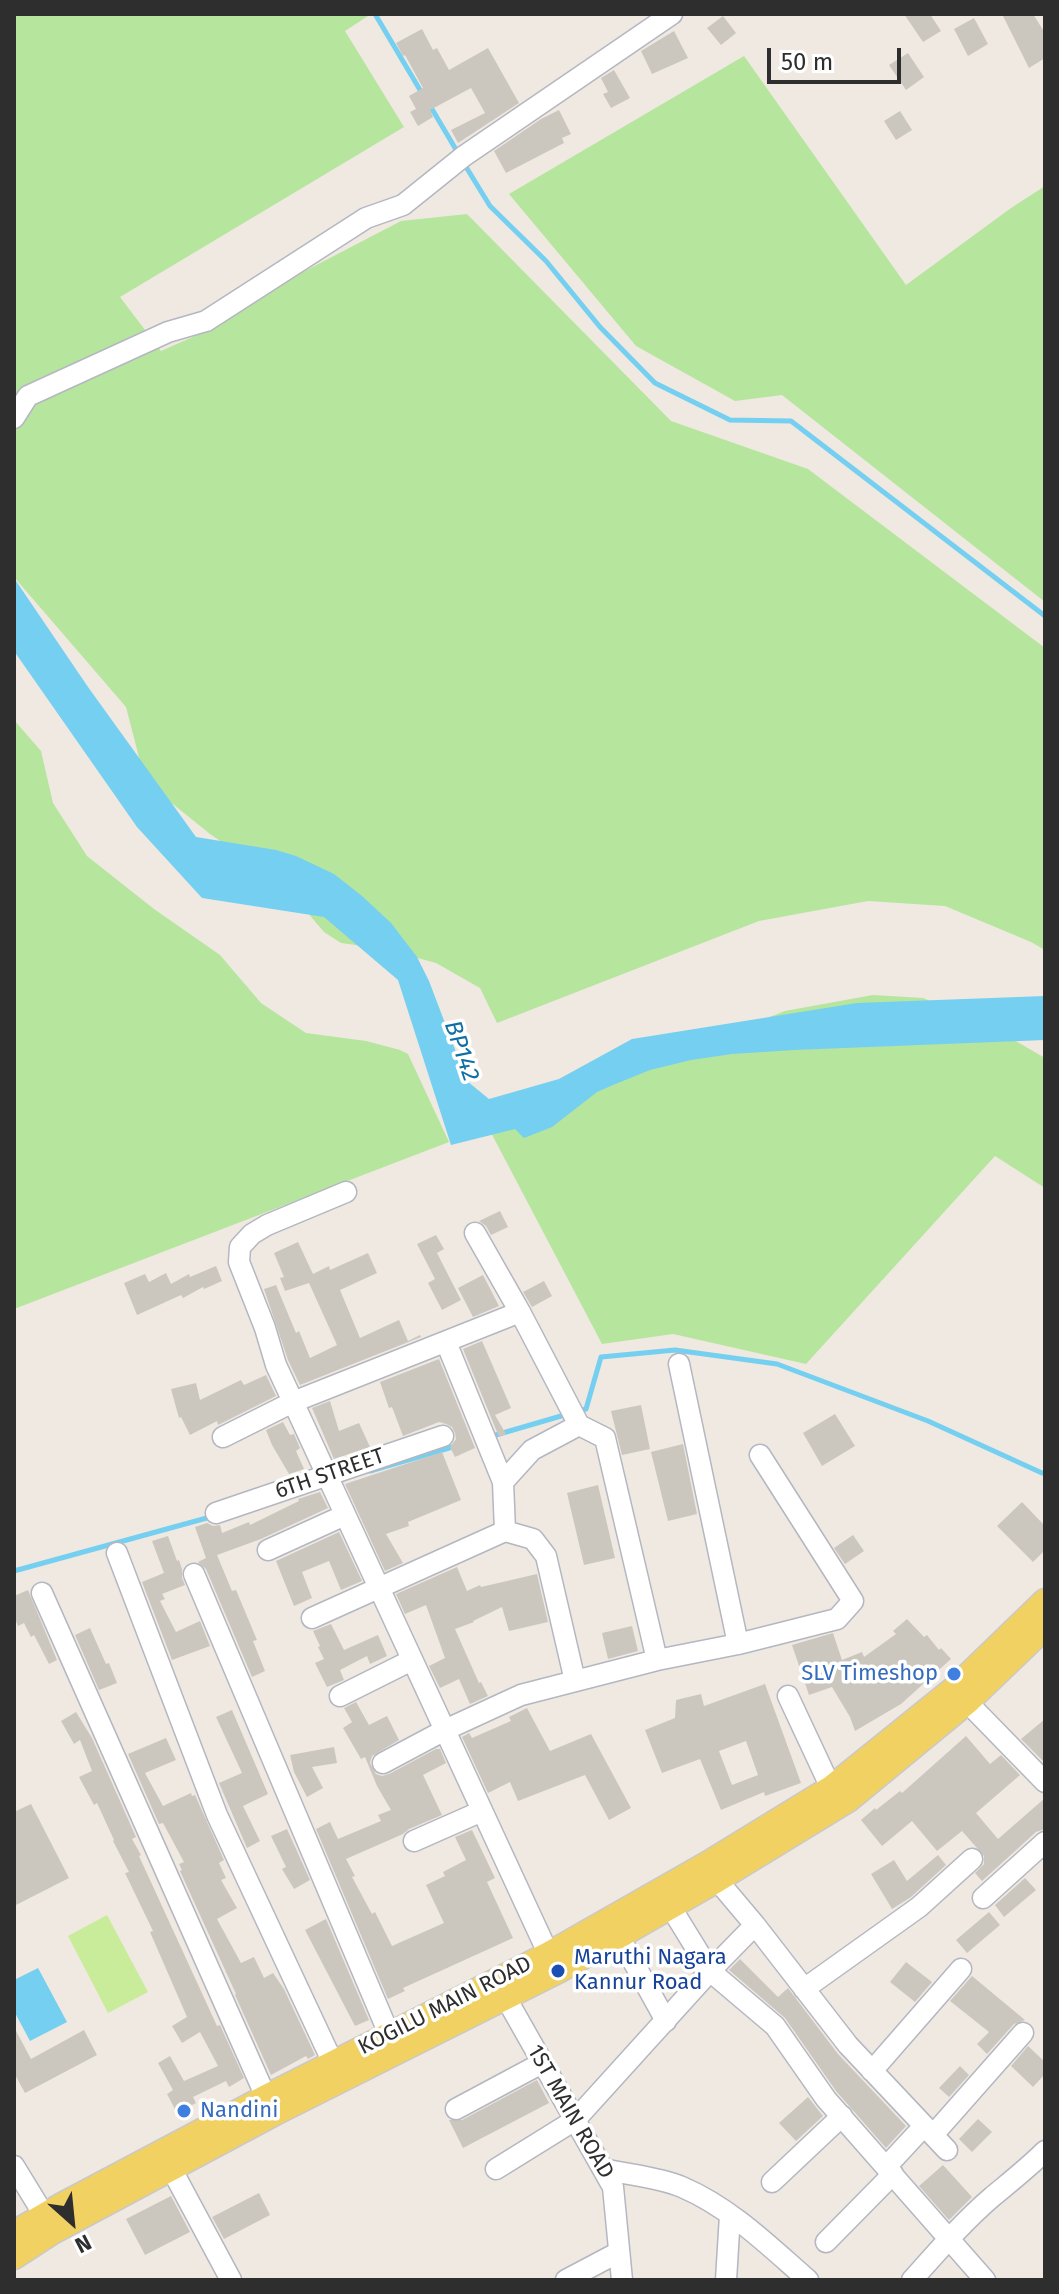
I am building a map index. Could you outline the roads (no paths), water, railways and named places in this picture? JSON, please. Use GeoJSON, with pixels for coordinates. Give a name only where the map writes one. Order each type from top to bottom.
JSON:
{"type":"FeatureCollection","features":[{"type":"Feature","properties":{"kind":"main road","name":"KOGILU MAIN ROAD"},"geometry":{"type":"LineString","coordinates":[[553,1963],[831,1788],[955,1688],[1045,1601]]}},
{"type":"Feature","properties":{"kind":"main road","name":"KOGILU MAIN ROAD"},"geometry":{"type":"LineString","coordinates":[[14,2233],[44,2215],[166,2160],[500,1988],[619,1936],[717,1880],[848,1800],[967,1702],[1045,1627]]}},
{"type":"Feature","properties":{"kind":"main road","name":"KOGILU MAIN ROAD"},"geometry":{"type":"LineString","coordinates":[[14,2257],[266,2097],[389,2034],[500,1988]]}},
{"type":"Feature","properties":{"kind":"street"},"geometry":{"type":"LineString","coordinates":[[14,418],[28,396],[168,332],[206,321],[366,218],[403,205],[464,156],[672,14]]}},
{"type":"Feature","properties":{"kind":"street"},"geometry":{"type":"LineString","coordinates":[[346,1192],[252,1234],[240,1247],[239,1262],[276,1365],[553,1963]]}},
{"type":"Feature","properties":{"kind":"street"},"geometry":{"type":"LineString","coordinates":[[475,1233],[579,1425],[605,1438],[657,1660]]}},
{"type":"Feature","properties":{"kind":"street"},"geometry":{"type":"LineString","coordinates":[[223,1437],[293,1402],[520,1312]]}},
{"type":"Feature","properties":{"kind":"street"},"geometry":{"type":"LineString","coordinates":[[446,1342],[503,1482],[505,1531]]}},
{"type":"Feature","properties":{"kind":"street"},"geometry":{"type":"LineString","coordinates":[[679,1364],[738,1644]]}},
{"type":"Feature","properties":{"kind":"street"},"geometry":{"type":"LineString","coordinates":[[503,1482],[532,1450],[579,1425]]}},
{"type":"Feature","properties":{"kind":"street","name":"6TH STREET"},"geometry":{"type":"LineString","coordinates":[[216,1513],[443,1436]]}},
{"type":"Feature","properties":{"kind":"street"},"geometry":{"type":"LineString","coordinates":[[383,1763],[521,1695],[837,1619],[853,1601],[760,1455]]}},
{"type":"Feature","properties":{"kind":"street"},"geometry":{"type":"LineString","coordinates":[[268,1550],[345,1515]]}},
{"type":"Feature","properties":{"kind":"street"},"geometry":{"type":"LineString","coordinates":[[312,1618],[505,1531],[533,1539],[546,1556],[575,1681]]}},
{"type":"Feature","properties":{"kind":"street"},"geometry":{"type":"LineString","coordinates":[[117,1553],[217,1815],[333,2063]]}},
{"type":"Feature","properties":{"kind":"street"},"geometry":{"type":"LineString","coordinates":[[194,1574],[389,2034]]}},
{"type":"Feature","properties":{"kind":"street"},"geometry":{"type":"LineString","coordinates":[[42,1593],[266,2097]]}},
{"type":"Feature","properties":{"kind":"street"},"geometry":{"type":"LineString","coordinates":[[340,1696],[412,1660]]}},
{"type":"Feature","properties":{"kind":"street"},"geometry":{"type":"LineString","coordinates":[[788,1696],[831,1788]]}},
{"type":"Feature","properties":{"kind":"street"},"geometry":{"type":"LineString","coordinates":[[967,1702],[1045,1782]]}},
{"type":"Feature","properties":{"kind":"street"},"geometry":{"type":"LineString","coordinates":[[414,1841],[482,1811]]}},
{"type":"Feature","properties":{"kind":"street"},"geometry":{"type":"LineString","coordinates":[[983,1898],[1045,1842]]}},
{"type":"Feature","properties":{"kind":"street"},"geometry":{"type":"LineString","coordinates":[[804,1989],[919,1907],[972,1859]]}},
{"type":"Feature","properties":{"kind":"street"},"geometry":{"type":"LineString","coordinates":[[717,1880],[848,2045],[935,2137]]}},
{"type":"Feature","properties":{"kind":"street"},"geometry":{"type":"LineString","coordinates":[[670,1906],[710,1971],[775,2026],[826,2099],[985,2280]]}},
{"type":"Feature","properties":{"kind":"street"},"geometry":{"type":"LineString","coordinates":[[496,2169],[575,2120],[755,1925]]}},
{"type":"Feature","properties":{"kind":"street"},"geometry":{"type":"LineString","coordinates":[[619,1936],[666,2021]]}},
{"type":"Feature","properties":{"kind":"street"},"geometry":{"type":"LineString","coordinates":[[872,2071],[961,1969]]}},
{"type":"Feature","properties":{"kind":"street","name":"1ST MAIN ROAD"},"geometry":{"type":"LineString","coordinates":[[500,1988],[613,2187],[622,2280]]}},
{"type":"Feature","properties":{"kind":"street"},"geometry":{"type":"LineString","coordinates":[[826,2242],[890,2170],[935,2137],[1023,2033]]}},
{"type":"Feature","properties":{"kind":"street"},"geometry":{"type":"LineString","coordinates":[[456,2109],[542,2063]]}},
{"type":"Feature","properties":{"kind":"street"},"geometry":{"type":"LineString","coordinates":[[772,2182],[842,2116]]}},
{"type":"Feature","properties":{"kind":"street"},"geometry":{"type":"LineString","coordinates":[[912,2280],[949,2239],[1045,2151]]}},
{"type":"Feature","properties":{"kind":"street"},"geometry":{"type":"LineString","coordinates":[[166,2160],[231,2280]]}},
{"type":"Feature","properties":{"kind":"street"},"geometry":{"type":"LineString","coordinates":[[14,2166],[44,2215]]}},
{"type":"Feature","properties":{"kind":"street"},"geometry":{"type":"LineString","coordinates":[[603,2169],[679,2186],[712,2202],[753,2232],[808,2280]]}},
{"type":"Feature","properties":{"kind":"street"},"geometry":{"type":"LineString","coordinates":[[726,2280],[730,2215]]}},
{"type":"Feature","properties":{"kind":"street"},"geometry":{"type":"LineString","coordinates":[[566,2280],[619,2252]]}},
{"type":"Feature","properties":{"kind":"water"},"geometry":{"type":"Polygon","coordinates":[[[14,578],[196,837],[296,856],[334,874],[391,923],[417,957],[429,981],[467,1081],[489,1099],[559,1079],[632,1039],[857,1003],[1045,996],[1045,1040],[794,1050],[691,1060],[650,1070],[597,1092],[552,1127],[524,1138],[515,1129],[451,1145],[398,980],[324,917],[202,898],[137,827],[14,651],[14,578]]]}},
{"type":"Feature","properties":{"kind":"water"},"geometry":{"type":"Polygon","coordinates":[[[38,1968],[67,2022],[30,2041],[14,2011],[14,1980],[38,1968]]]}},
{"type":"Feature","properties":{"kind":"waterway"},"geometry":{"type":"LineString","coordinates":[[375,14],[423,95]]}},
{"type":"Feature","properties":{"kind":"waterway"},"geometry":{"type":"LineString","coordinates":[[429,104],[458,153]]}},
{"type":"Feature","properties":{"kind":"waterway"},"geometry":{"type":"LineString","coordinates":[[463,162],[490,206],[546,261],[600,327],[655,383],[730,420],[791,421],[1045,616]]}},
{"type":"Feature","properties":{"kind":"waterway"},"geometry":{"type":"LineString","coordinates":[[577,1411],[586,1409],[601,1357],[675,1350],[777,1364],[928,1421],[1042,1473]]}},
{"type":"Feature","properties":{"kind":"waterway"},"geometry":{"type":"LineString","coordinates":[[489,1437],[568,1414]]}},
{"type":"Feature","properties":{"kind":"waterway"},"geometry":{"type":"LineString","coordinates":[[370,1471],[456,1446]]}},
{"type":"Feature","properties":{"kind":"waterway"},"geometry":{"type":"LineString","coordinates":[[14,1571],[214,1516]]}},
{"type":"Feature","properties":{"kind":"place","name":"SLV Timeshop"},"geometry":{"type":"Point","coordinates":[954,1674]}},
{"type":"Feature","properties":{"kind":"place","name":"Maruthi Nagara Kannur Road"},"geometry":{"type":"Point","coordinates":[558,1971]}},
{"type":"Feature","properties":{"kind":"place","name":"Nandini"},"geometry":{"type":"Point","coordinates":[184,2111]}},
{"type":"Feature","properties":{"kind":"water label","name":"BP142"},"geometry":{"type":"Point","coordinates":[461,1051]}}]}
